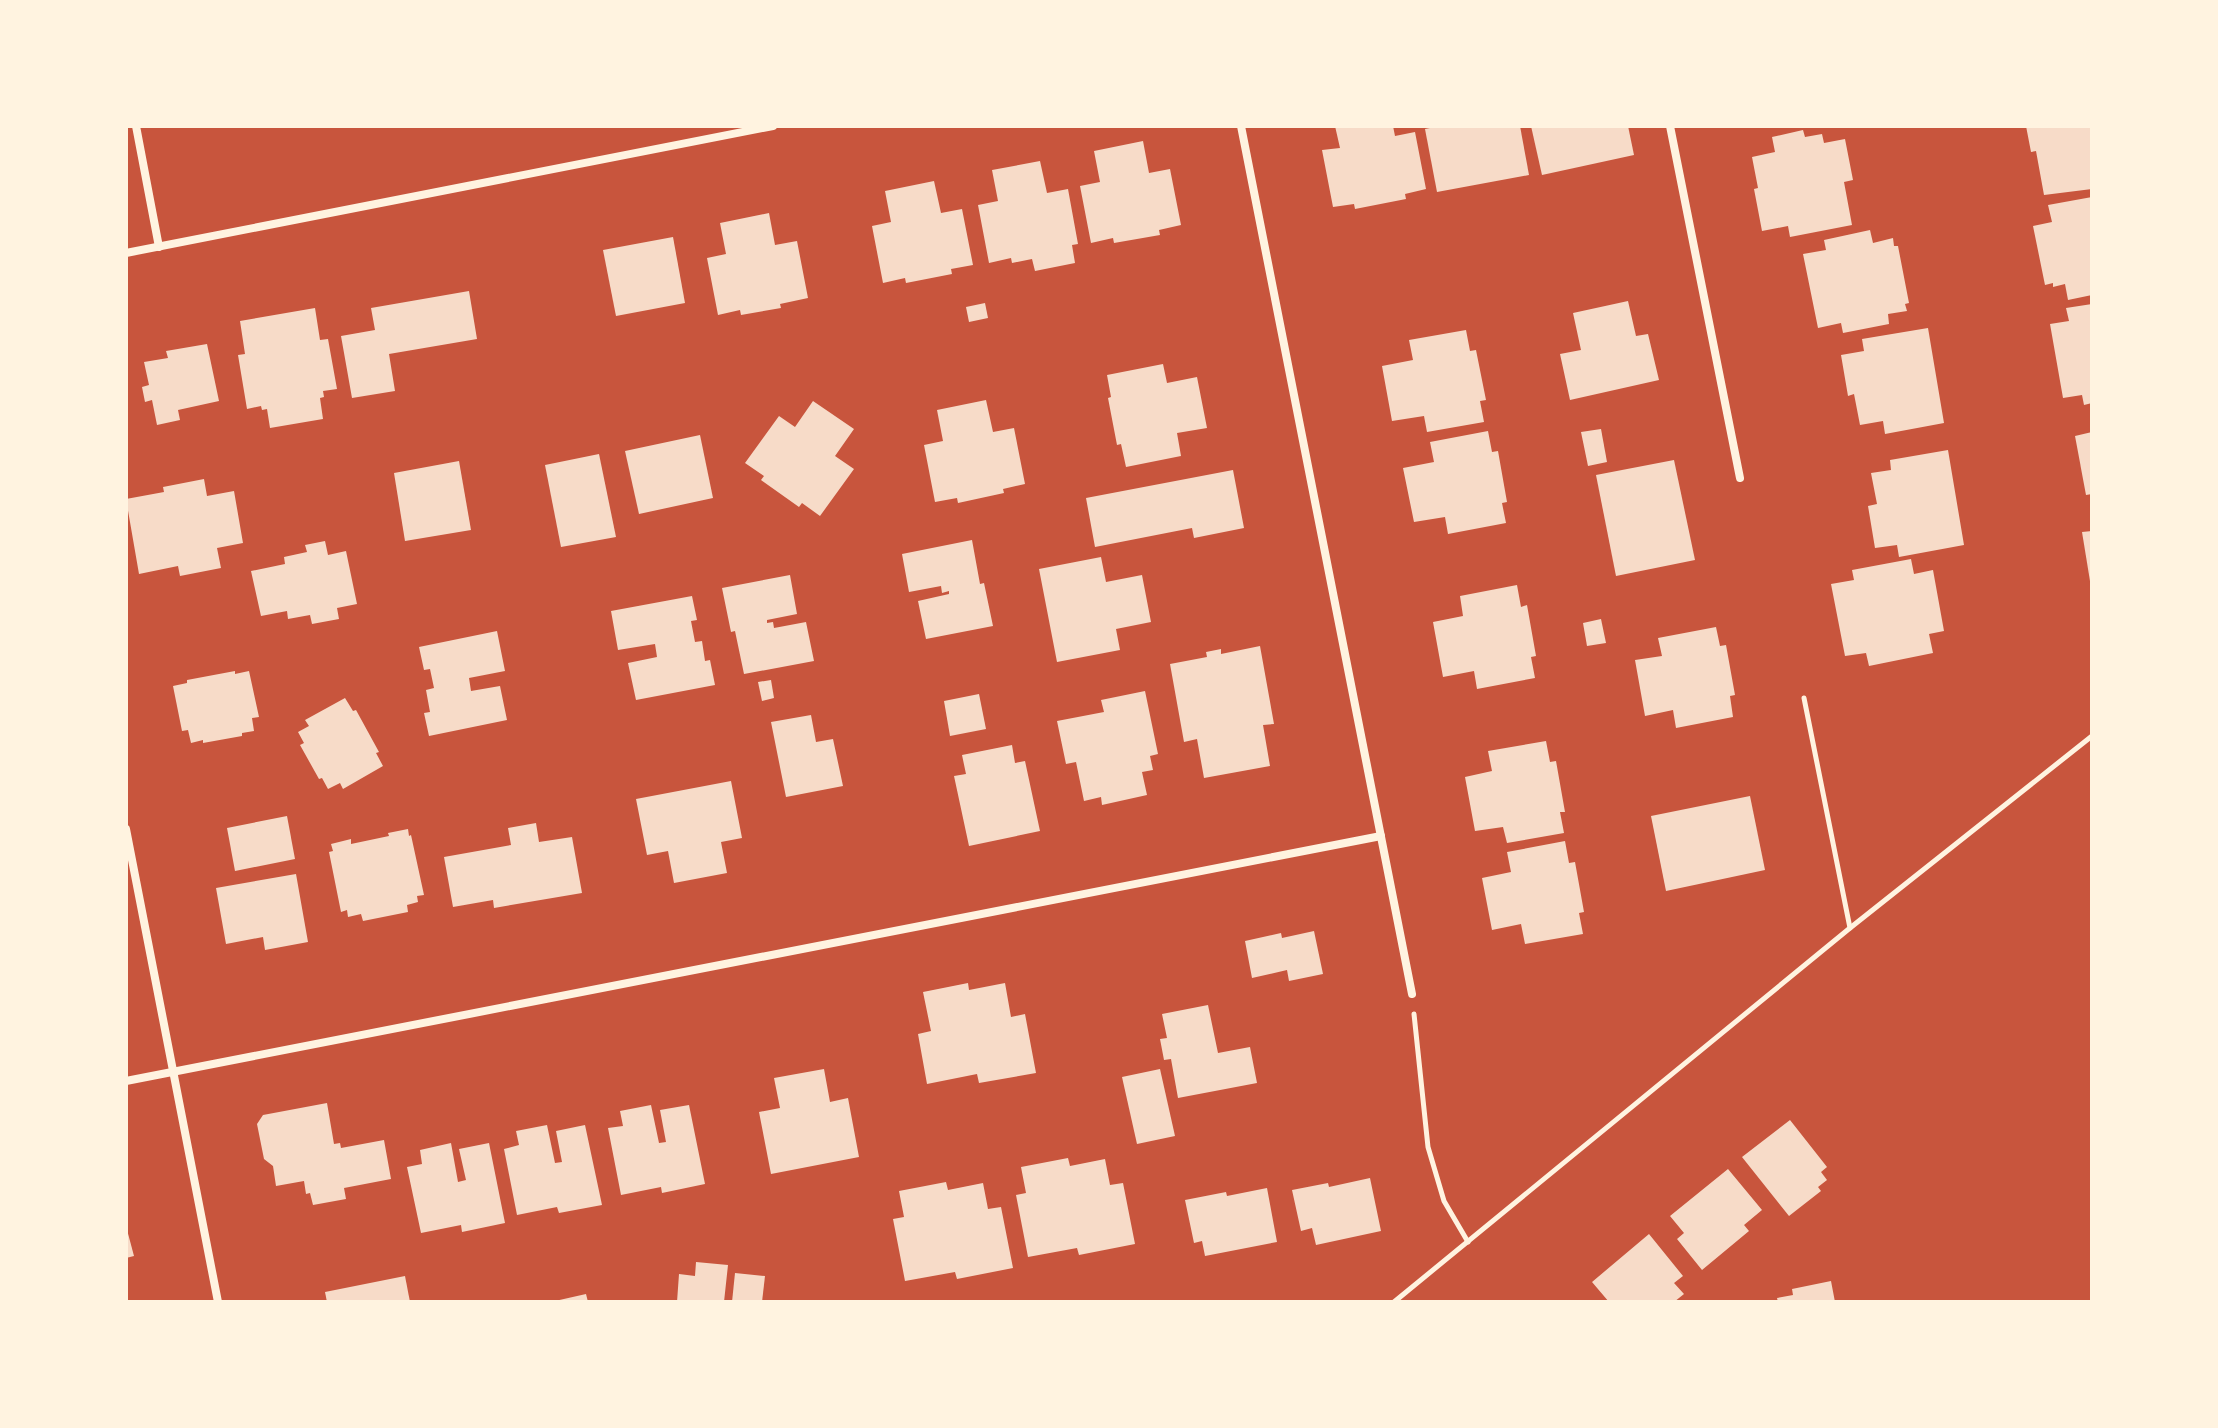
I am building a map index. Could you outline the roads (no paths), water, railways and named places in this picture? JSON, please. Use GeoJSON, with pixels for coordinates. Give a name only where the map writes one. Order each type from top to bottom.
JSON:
{"type":"FeatureCollection","features":[{"type":"Feature","properties":{"kind":"street"},"geometry":{"type":"LineString","coordinates":[[136,126],[159,247]]}},
{"type":"Feature","properties":{"kind":"street"},"geometry":{"type":"LineString","coordinates":[[126,253],[773,126]]}},
{"type":"Feature","properties":{"kind":"street"},"geometry":{"type":"LineString","coordinates":[[1241,126],[1412,994]]}},
{"type":"Feature","properties":{"kind":"street"},"geometry":{"type":"LineString","coordinates":[[1670,126],[1740,478]]}},
{"type":"Feature","properties":{"kind":"street"},"geometry":{"type":"LineString","coordinates":[[126,829],[218,1302]]}},
{"type":"Feature","properties":{"kind":"street"},"geometry":{"type":"LineString","coordinates":[[126,1081],[1381,836]]}}]}
